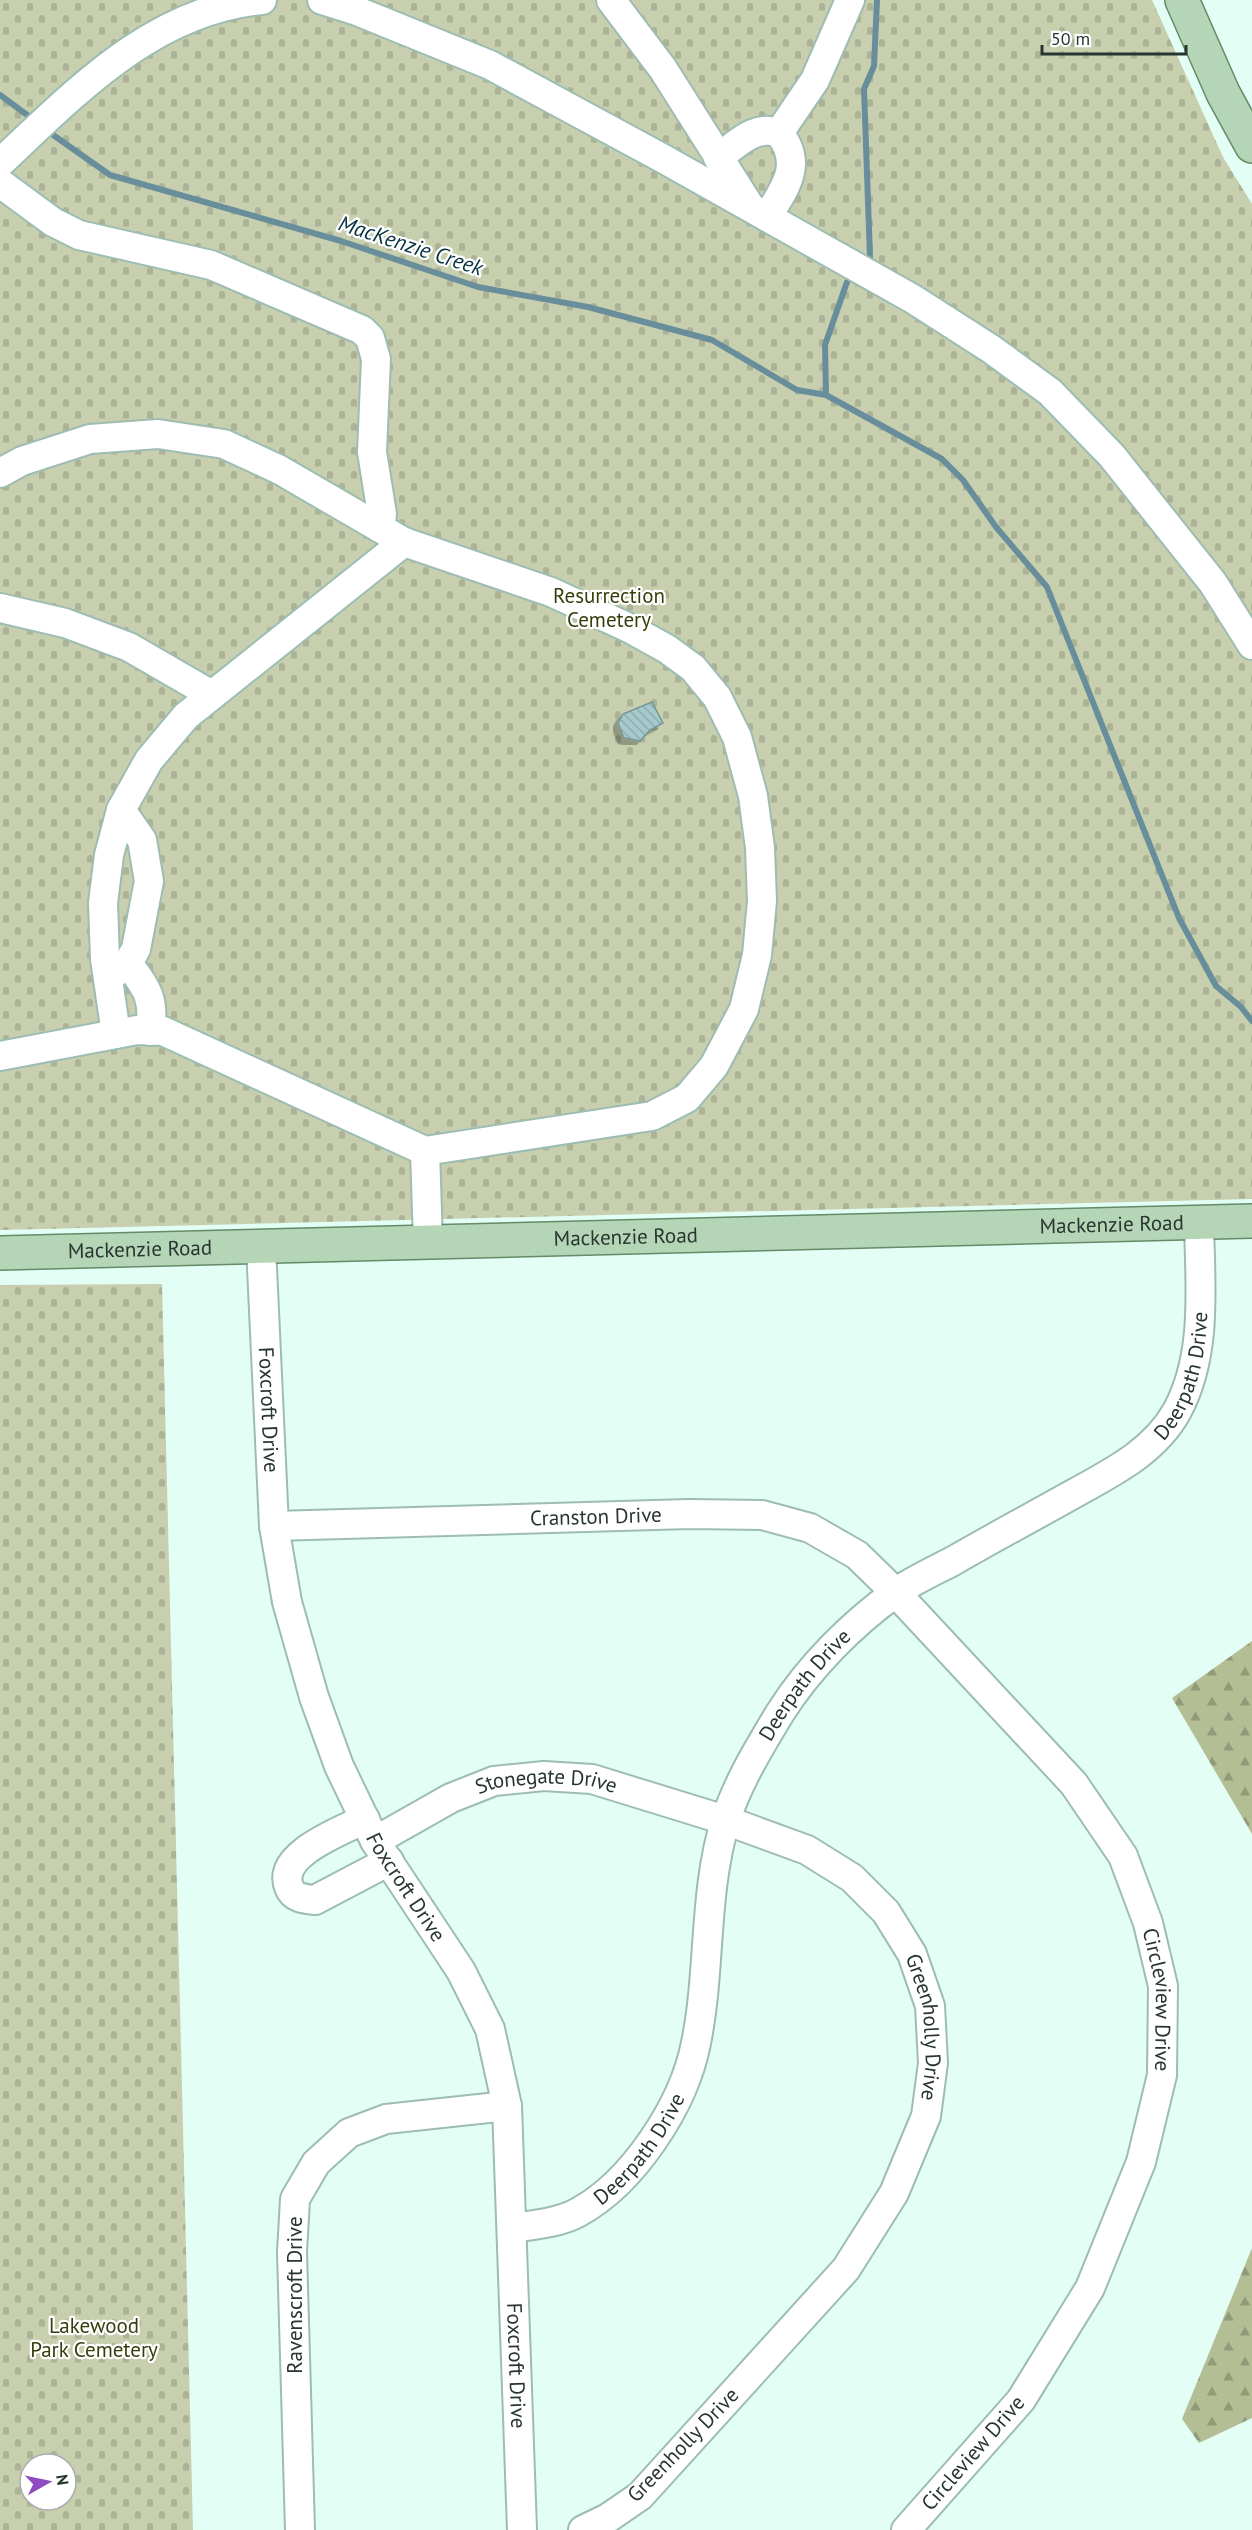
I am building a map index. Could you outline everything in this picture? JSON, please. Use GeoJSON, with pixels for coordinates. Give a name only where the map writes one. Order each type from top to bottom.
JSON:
{"type":"FeatureCollection","features":[{"type":"Feature","properties":{"kind":"main road"},"geometry":{"type":"LineString","coordinates":[[1182,0],[1223,93],[1252,146]]}},
{"type":"Feature","properties":{"kind":"main road","name":"Mackenzie Road"},"geometry":{"type":"LineString","coordinates":[[0,1253],[1252,1221]]}},
{"type":"Feature","properties":{"kind":"street"},"geometry":{"type":"LineString","coordinates":[[6,157],[68,99],[142,41],[190,17],[241,2],[262,0]]}},
{"type":"Feature","properties":{"kind":"street"},"geometry":{"type":"LineString","coordinates":[[322,0],[357,11],[490,65],[913,299],[991,350],[1050,392],[1112,456],[1213,583],[1252,645]]}},
{"type":"Feature","properties":{"kind":"street"},"geometry":{"type":"LineString","coordinates":[[611,0],[663,69],[718,158],[759,212]]}},
{"type":"Feature","properties":{"kind":"street"},"geometry":{"type":"LineString","coordinates":[[779,133],[815,80],[850,0]]}},
{"type":"Feature","properties":{"kind":"street"},"geometry":{"type":"LineString","coordinates":[[718,158],[756,131],[770,130],[779,133],[790,152],[793,167],[789,180],[759,212]]}},
{"type":"Feature","properties":{"kind":"street"},"geometry":{"type":"LineString","coordinates":[[0,183],[53,222],[72,232],[211,265],[362,330],[370,338],[376,359],[372,452],[382,514],[380,528]]}},
{"type":"Feature","properties":{"kind":"street"},"geometry":{"type":"LineString","coordinates":[[0,473],[22,461],[90,439],[158,434],[224,444],[280,470],[404,542],[551,592],[630,628],[667,649],[693,668],[717,697],[736,737],[753,796],[762,901],[757,955],[744,1009],[714,1066],[687,1098],[652,1116],[424,1151],[162,1031],[116,1034],[0,1056]]}},
{"type":"Feature","properties":{"kind":"street"},"geometry":{"type":"LineString","coordinates":[[116,1034],[118,970],[103,903],[109,855],[121,810],[149,760],[186,716],[404,542]]}},
{"type":"Feature","properties":{"kind":"street"},"geometry":{"type":"LineString","coordinates":[[0,608],[65,623],[129,647],[213,695]]}},
{"type":"Feature","properties":{"kind":"street"},"geometry":{"type":"LineString","coordinates":[[118,970],[136,949],[149,881],[142,840],[121,810]]}},
{"type":"Feature","properties":{"kind":"street"},"geometry":{"type":"LineString","coordinates":[[118,970],[142,982],[154,1008],[150,1031]]}},
{"type":"Feature","properties":{"kind":"street"},"geometry":{"type":"LineString","coordinates":[[424,1151],[428,1242]]}},
{"type":"Feature","properties":{"kind":"street","name":"Deerpath Drive"},"geometry":{"type":"LineString","coordinates":[[512,2228],[546,2223],[576,2213],[615,2185],[652,2142],[680,2091],[696,2044],[712,1885],[725,1820],[742,1780],[782,1710],[826,1653],[896,1593],[1118,1469],[1154,1442],[1177,1411],[1194,1365],[1199,1338],[1199,1222]]}},
{"type":"Feature","properties":{"kind":"street","name":"Foxcroft Drive"},"geometry":{"type":"LineString","coordinates":[[261,1245],[273,1526],[287,1602],[314,1697],[339,1766],[376,1840],[461,1971],[490,2029],[507,2106],[522,2530]]}},
{"type":"Feature","properties":{"kind":"street","name":"Cranston Drive"},"geometry":{"type":"LineString","coordinates":[[273,1526],[689,1514],[762,1515],[810,1528],[857,1555],[896,1593]]}},
{"type":"Feature","properties":{"kind":"street","name":"Circleview Drive"},"geometry":{"type":"LineString","coordinates":[[896,1593],[1080,1793],[1123,1856],[1148,1923],[1163,1986],[1162,2075],[1141,2162],[1090,2288],[1021,2400],[906,2530]]}},
{"type":"Feature","properties":{"kind":"street","name":"Stonegate Drive"},"geometry":{"type":"LineString","coordinates":[[376,1840],[451,1798],[494,1782],[544,1776],[592,1779],[725,1820]]}},
{"type":"Feature","properties":{"kind":"street","name":"Greenholly Drive"},"geometry":{"type":"LineString","coordinates":[[583,2530],[608,2518],[640,2496],[846,2269],[894,2193],[926,2116],[933,2063],[930,2006],[912,1954],[886,1912],[852,1878],[807,1850],[725,1820]]}},
{"type":"Feature","properties":{"kind":"street","name":"Ravenscroft Drive"},"geometry":{"type":"LineString","coordinates":[[300,2530],[292,2252],[295,2199],[316,2163],[349,2133],[386,2120],[507,2106]]}},
{"type":"Feature","properties":{"kind":"green space","name":"Resurrection Cemetery"},"geometry":{"type":"Polygon","coordinates":[[[0,0],[1152,0],[1223,157],[1252,204],[1252,1199],[0,1230],[0,0]]]}},
{"type":"Feature","properties":{"kind":"green space","name":"Lakewood Park Cemetery"},"geometry":{"type":"Polygon","coordinates":[[[162,1284],[193,2530],[0,2530],[0,1285],[162,1284]]]}},
{"type":"Feature","properties":{"kind":"green space"},"geometry":{"type":"Polygon","coordinates":[[[1252,1641],[1252,1834],[1172,1698],[1252,1641]]]}},
{"type":"Feature","properties":{"kind":"green space"},"geometry":{"type":"Polygon","coordinates":[[[1252,2248],[1252,2418],[1199,2443],[1182,2419],[1252,2248]]]}},
{"type":"Feature","properties":{"kind":"building"},"geometry":{"type":"Polygon","coordinates":[[[652,702],[663,723],[650,730],[640,741],[624,738],[618,723],[623,714],[652,702]]]}},
{"type":"Feature","properties":{"kind":"waterway"},"geometry":{"type":"LineString","coordinates":[[870,257],[864,89],[874,66],[877,0]]}},
{"type":"Feature","properties":{"kind":"waterway","name":"MacKenzie Creek"},"geometry":{"type":"LineString","coordinates":[[0,95],[34,120]]}},
{"type":"Feature","properties":{"kind":"waterway","name":"MacKenzie Creek"},"geometry":{"type":"LineString","coordinates":[[46,130],[110,175],[341,241],[478,287],[588,307],[712,340],[797,390],[826,395],[942,459],[963,480],[996,527],[1047,587],[1179,918],[1216,986],[1241,1007],[1252,1021]]}},
{"type":"Feature","properties":{"kind":"waterway"},"geometry":{"type":"LineString","coordinates":[[826,395],[825,345],[847,282]]}}]}
